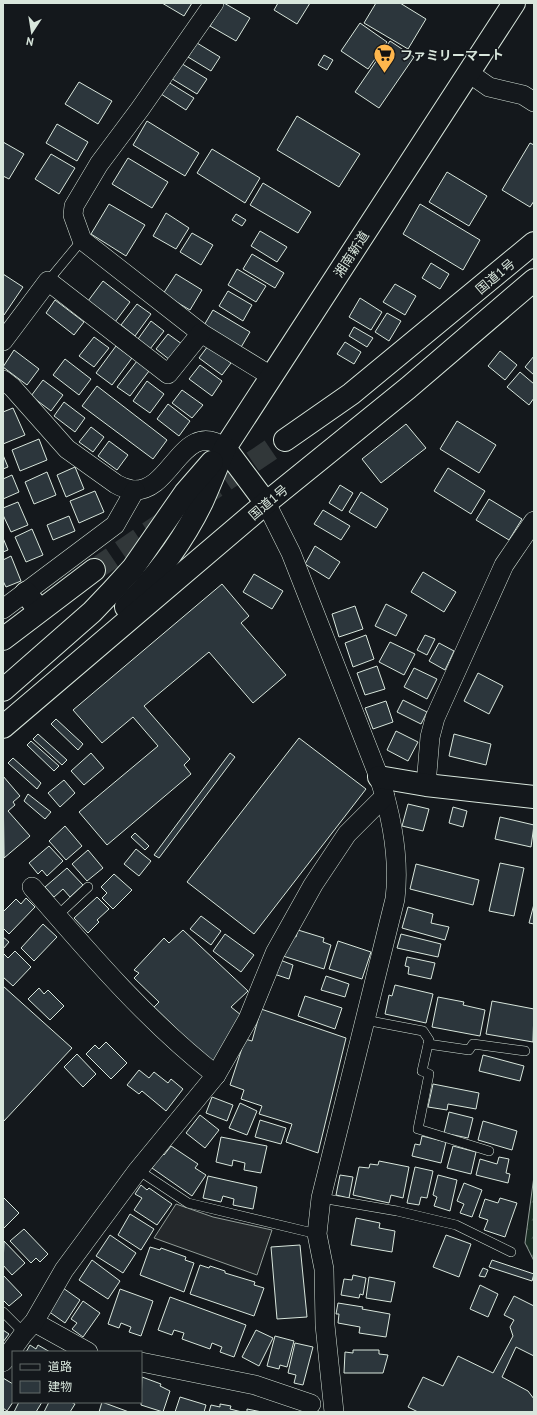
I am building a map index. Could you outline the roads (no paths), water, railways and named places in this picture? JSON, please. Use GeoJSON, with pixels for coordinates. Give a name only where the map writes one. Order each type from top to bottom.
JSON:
{"type":"FeatureCollection","features":[{"type":"Feature","properties":{"kind":"main road","name":"湘南新道"},"geometry":{"type":"LineString","coordinates":[[225,448],[514,3]]}},
{"type":"Feature","properties":{"kind":"main road","name":"国道1号"},"geometry":{"type":"LineString","coordinates":[[285,440],[351,394],[534,244]]}},
{"type":"Feature","properties":{"kind":"main road","name":"国道1号"},"geometry":{"type":"LineString","coordinates":[[3,725],[266,503],[408,388],[534,280]]}},
{"type":"Feature","properties":{"kind":"main road"},"geometry":{"type":"LineString","coordinates":[[225,448],[266,503]]}},
{"type":"Feature","properties":{"kind":"main road"},"geometry":{"type":"LineString","coordinates":[[3,690],[92,612],[112,591],[133,568],[185,493],[225,448]]}},
{"type":"Feature","properties":{"kind":"main road"},"geometry":{"type":"LineString","coordinates":[[3,725],[131,602],[166,562],[202,503],[225,448]]}},
{"type":"Feature","properties":{"kind":"main road"},"geometry":{"type":"LineString","coordinates":[[3,639],[33,601],[94,570]]}},
{"type":"Feature","properties":{"kind":"main road"},"geometry":{"type":"LineString","coordinates":[[382,787],[426,785],[534,797]]}},
{"type":"Feature","properties":{"kind":"street"},"geometry":{"type":"LineString","coordinates":[[214,3],[140,109],[99,164],[74,206],[73,215],[82,240],[201,332],[271,376]]}},
{"type":"Feature","properties":{"kind":"street"},"geometry":{"type":"LineString","coordinates":[[469,73],[489,87],[523,95],[534,102]]}},
{"type":"Feature","properties":{"kind":"street"},"geometry":{"type":"LineString","coordinates":[[3,341],[48,282],[168,374],[201,332]]}},
{"type":"Feature","properties":{"kind":"street"},"geometry":{"type":"LineString","coordinates":[[3,380],[12,387],[67,449],[116,484],[134,490],[145,488],[154,483],[189,447],[198,441],[207,439],[217,442],[225,448]]}},
{"type":"Feature","properties":{"kind":"street"},"geometry":{"type":"LineString","coordinates":[[4,606],[33,601],[115,525],[134,490]]}},
{"type":"Feature","properties":{"kind":"street"},"geometry":{"type":"LineString","coordinates":[[266,503],[291,553],[382,787],[395,838],[398,877],[395,899],[321,1198],[317,1234],[324,1269],[325,1325],[334,1412]]}},
{"type":"Feature","properties":{"kind":"street"},"geometry":{"type":"LineString","coordinates":[[426,785],[430,737],[435,718],[504,565],[534,521]]}},
{"type":"Feature","properties":{"kind":"street"},"geometry":{"type":"LineString","coordinates":[[3,1362],[29,1328],[64,1270],[138,1170],[216,1075],[248,1019],[275,953],[313,885],[347,834],[382,787]]}},
{"type":"Feature","properties":{"kind":"street"},"geometry":{"type":"LineString","coordinates":[[32,887],[137,1005],[196,1060],[216,1075]]}},
{"type":"Feature","properties":{"kind":"street"},"geometry":{"type":"LineString","coordinates":[[29,1328],[86,1351]]}},
{"type":"Feature","properties":{"kind":"street"},"geometry":{"type":"LineString","coordinates":[[142,1362],[255,1385],[311,1404]]}},
{"type":"Feature","properties":{"kind":"lane"},"geometry":{"type":"LineString","coordinates":[[48,282],[82,240]]}},
{"type":"Feature","properties":{"kind":"lane"},"geometry":{"type":"LineString","coordinates":[[58,916],[88,887]]}},
{"type":"Feature","properties":{"kind":"lane"},"geometry":{"type":"LineString","coordinates":[[365,1020],[423,1031],[428,1040],[422,1071],[429,1074],[418,1129],[489,1150]]}},
{"type":"Feature","properties":{"kind":"lane"},"geometry":{"type":"LineString","coordinates":[[428,1044],[469,1050],[473,1044],[525,1052]]}},
{"type":"Feature","properties":{"kind":"lane"},"geometry":{"type":"LineString","coordinates":[[138,1170],[188,1203],[317,1234]]}},
{"type":"Feature","properties":{"kind":"lane"},"geometry":{"type":"LineString","coordinates":[[321,1198],[397,1211],[456,1225],[511,1252]]}},
{"type":"Feature","properties":{"kind":"lane"},"geometry":{"type":"LineString","coordinates":[[3,1312],[29,1328]]}},
{"type":"Feature","properties":{"kind":"tunnel"},"geometry":{"type":"LineString","coordinates":[[198,499],[285,440]]}},
{"type":"Feature","properties":{"kind":"tunnel"},"geometry":{"type":"LineString","coordinates":[[94,570],[164,522]]}},
{"type":"Feature","properties":{"kind":"place","name":"ファミリーマート"},"geometry":{"type":"Point","coordinates":[385,74]}}]}
